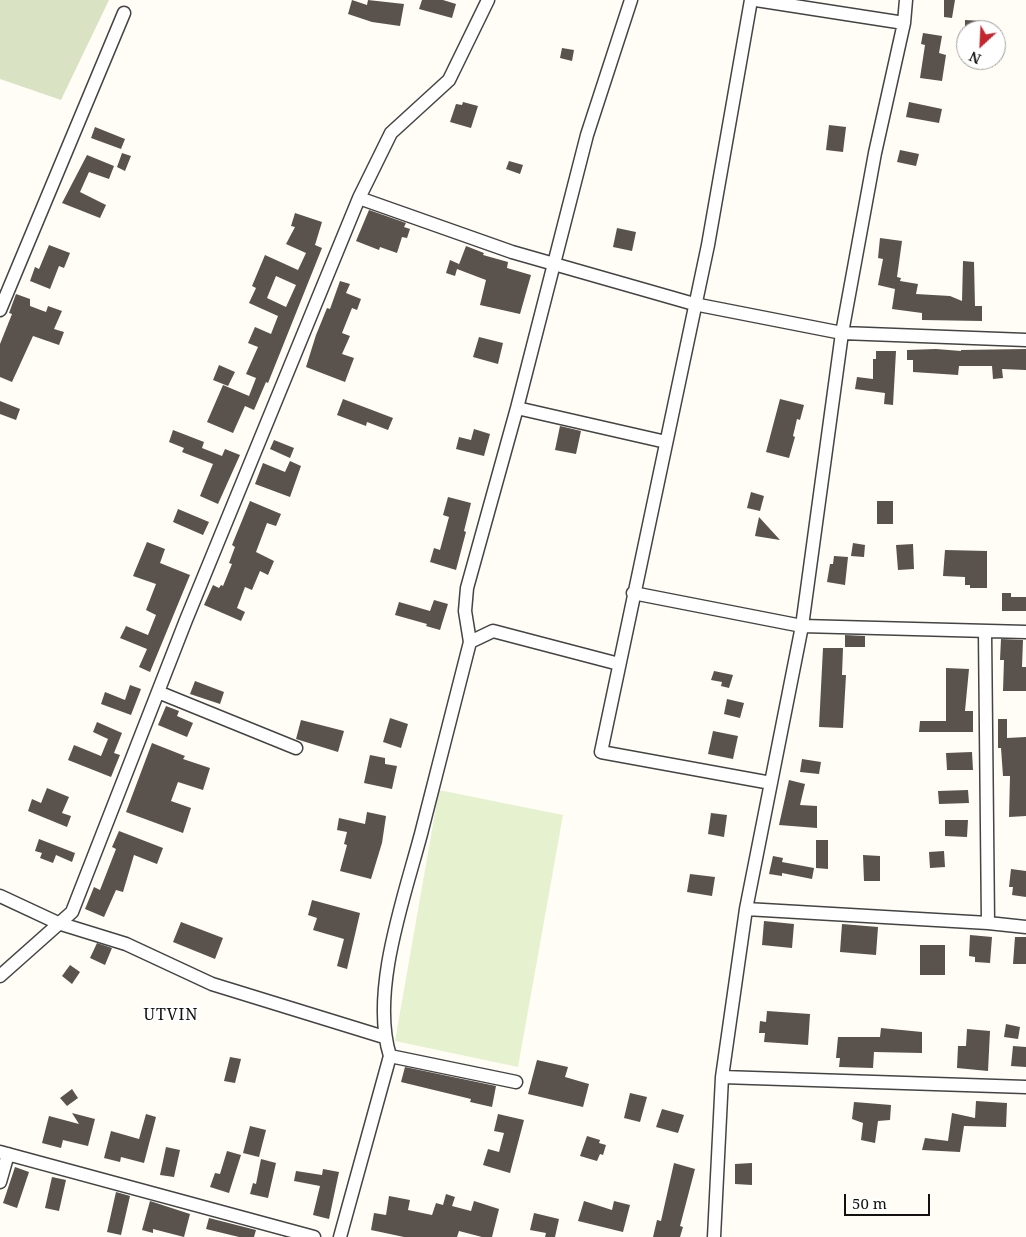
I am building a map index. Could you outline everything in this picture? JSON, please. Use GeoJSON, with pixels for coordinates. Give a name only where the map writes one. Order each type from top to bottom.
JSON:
{"type":"FeatureCollection","features":[{"type":"Feature","properties":{"kind":"street"},"geometry":{"type":"LineString","coordinates":[[0,976],[72,912],[158,692],[359,198],[391,133],[448,80],[488,0]]}},
{"type":"Feature","properties":{"kind":"street"},"geometry":{"type":"LineString","coordinates":[[340,1237],[390,1056],[384,1037],[382,1006],[395,932],[470,642],[465,611],[468,588],[517,408],[587,135],[631,0]]}},
{"type":"Feature","properties":{"kind":"street"},"geometry":{"type":"LineString","coordinates":[[751,0],[708,245],[633,593],[601,752],[771,783]]}},
{"type":"Feature","properties":{"kind":"street"},"geometry":{"type":"LineString","coordinates":[[756,0],[904,23]]}},
{"type":"Feature","properties":{"kind":"street"},"geometry":{"type":"LineString","coordinates":[[714,1237],[722,1077],[746,908],[802,626],[842,333],[876,153],[904,23],[906,0]]}},
{"type":"Feature","properties":{"kind":"street"},"geometry":{"type":"LineString","coordinates":[[0,310],[124,13]]}},
{"type":"Feature","properties":{"kind":"street"},"geometry":{"type":"LineString","coordinates":[[359,198],[512,252],[695,304],[842,333],[1026,340]]}},
{"type":"Feature","properties":{"kind":"street"},"geometry":{"type":"LineString","coordinates":[[517,408],[666,442]]}},
{"type":"Feature","properties":{"kind":"street"},"geometry":{"type":"LineString","coordinates":[[633,593],[802,626],[1026,632]]}},
{"type":"Feature","properties":{"kind":"street"},"geometry":{"type":"LineString","coordinates":[[470,642],[493,631],[619,664]]}},
{"type":"Feature","properties":{"kind":"street"},"geometry":{"type":"LineString","coordinates":[[985,632],[988,922]]}},
{"type":"Feature","properties":{"kind":"street"},"geometry":{"type":"LineString","coordinates":[[158,692],[296,748]]}},
{"type":"Feature","properties":{"kind":"street"},"geometry":{"type":"LineString","coordinates":[[0,896],[58,923],[126,944],[212,984],[384,1037]]}},
{"type":"Feature","properties":{"kind":"street"},"geometry":{"type":"LineString","coordinates":[[746,908],[988,922],[1026,927]]}},
{"type":"Feature","properties":{"kind":"street"},"geometry":{"type":"LineString","coordinates":[[390,1056],[516,1082]]}},
{"type":"Feature","properties":{"kind":"street"},"geometry":{"type":"LineString","coordinates":[[722,1077],[1026,1088]]}},
{"type":"Feature","properties":{"kind":"street"},"geometry":{"type":"LineString","coordinates":[[0,1182],[4,1153],[314,1237]]}},
{"type":"Feature","properties":{"kind":"green space"},"geometry":{"type":"Polygon","coordinates":[[[0,0],[109,0],[61,100],[0,79],[0,0]]]}},
{"type":"Feature","properties":{"kind":"green space"},"geometry":{"type":"Polygon","coordinates":[[[439,790],[563,815],[518,1067],[395,1041],[439,790]]]}},
{"type":"Feature","properties":{"kind":"building"},"geometry":{"type":"Polygon","coordinates":[[[352,0],[367,5],[368,0],[404,4],[400,26],[372,22],[348,14],[352,0]]]}},
{"type":"Feature","properties":{"kind":"building"},"geometry":{"type":"Polygon","coordinates":[[[422,0],[443,0],[456,4],[452,18],[419,9],[422,0]]]}},
{"type":"Feature","properties":{"kind":"building"},"geometry":{"type":"Polygon","coordinates":[[[944,0],[955,0],[952,18],[944,17],[944,0]]]}},
{"type":"Feature","properties":{"kind":"building"},"geometry":{"type":"Polygon","coordinates":[[[923,33],[942,36],[939,53],[946,55],[942,81],[920,78],[925,45],[921,44],[923,33]]]}},
{"type":"Feature","properties":{"kind":"building"},"geometry":{"type":"Polygon","coordinates":[[[562,48],[574,50],[572,61],[560,58],[562,48]]]}},
{"type":"Feature","properties":{"kind":"building"},"geometry":{"type":"Polygon","coordinates":[[[463,102],[478,106],[471,128],[450,122],[456,104],[462,105],[463,102]]]}},
{"type":"Feature","properties":{"kind":"building"},"geometry":{"type":"Polygon","coordinates":[[[909,102],[942,109],[939,123],[906,117],[909,102]]]}},
{"type":"Feature","properties":{"kind":"building"},"geometry":{"type":"Polygon","coordinates":[[[829,125],[846,127],[843,152],[826,150],[829,125]]]}},
{"type":"Feature","properties":{"kind":"building"},"geometry":{"type":"Polygon","coordinates":[[[95,127],[125,139],[121,149],[91,138],[95,127]]]}},
{"type":"Feature","properties":{"kind":"building"},"geometry":{"type":"Polygon","coordinates":[[[900,150],[919,154],[916,166],[897,162],[900,150]]]}},
{"type":"Feature","properties":{"kind":"building"},"geometry":{"type":"Polygon","coordinates":[[[122,153],[131,156],[125,171],[117,167],[122,153]]]}},
{"type":"Feature","properties":{"kind":"building"},"geometry":{"type":"Polygon","coordinates":[[[87,155],[114,166],[109,179],[89,172],[80,192],[106,205],[100,218],[62,203],[87,155]]]}},
{"type":"Feature","properties":{"kind":"building"},"geometry":{"type":"Polygon","coordinates":[[[509,161],[523,165],[520,174],[506,169],[509,161]]]}},
{"type":"Feature","properties":{"kind":"building"},"geometry":{"type":"Polygon","coordinates":[[[369,210],[406,223],[404,227],[410,229],[407,238],[402,237],[397,253],[380,247],[379,250],[356,241],[369,210]]]}},
{"type":"Feature","properties":{"kind":"building"},"geometry":{"type":"Polygon","coordinates":[[[295,213],[322,222],[315,245],[322,248],[268,383],[266,382],[254,410],[245,406],[233,433],[207,422],[223,385],[249,396],[256,378],[246,374],[258,347],[248,343],[255,327],[271,334],[278,316],[249,303],[256,288],[252,286],[265,255],[298,270],[306,253],[286,244],[295,227],[291,226],[295,213]],[[276,276],[267,298],[286,307],[296,285],[276,276]]]}},
{"type":"Feature","properties":{"kind":"building"},"geometry":{"type":"Polygon","coordinates":[[[617,228],[636,232],[632,251],[613,247],[617,228]]]}},
{"type":"Feature","properties":{"kind":"building"},"geometry":{"type":"Polygon","coordinates":[[[880,238],[902,241],[897,277],[901,278],[900,281],[918,284],[916,294],[950,296],[962,301],[963,261],[974,262],[975,306],[982,306],[982,321],[922,320],[922,313],[892,309],[895,289],[878,285],[883,259],[878,258],[880,238]]]}},
{"type":"Feature","properties":{"kind":"building"},"geometry":{"type":"Polygon","coordinates":[[[49,245],[70,253],[64,268],[59,266],[50,289],[30,281],[35,267],[39,269],[49,245]]]}},
{"type":"Feature","properties":{"kind":"building"},"geometry":{"type":"Polygon","coordinates":[[[466,246],[484,253],[483,255],[508,262],[507,268],[531,275],[520,314],[480,305],[486,280],[457,269],[455,276],[446,273],[450,260],[459,264],[458,267],[466,246]]]}},
{"type":"Feature","properties":{"kind":"building"},"geometry":{"type":"Polygon","coordinates":[[[340,281],[350,284],[346,293],[361,299],[357,310],[352,308],[342,333],[350,336],[342,354],[354,358],[345,382],[306,367],[316,335],[327,308],[330,309],[340,281]]]}},
{"type":"Feature","properties":{"kind":"building"},"geometry":{"type":"Polygon","coordinates":[[[16,294],[30,299],[30,306],[46,312],[48,306],[62,311],[54,329],[64,332],[59,345],[33,336],[12,382],[0,377],[0,344],[12,314],[9,313],[16,294]]]}},
{"type":"Feature","properties":{"kind":"building"},"geometry":{"type":"Polygon","coordinates":[[[479,337],[503,343],[498,364],[473,357],[479,337]]]}},
{"type":"Feature","properties":{"kind":"building"},"geometry":{"type":"Polygon","coordinates":[[[936,349],[961,351],[1026,349],[1026,370],[1002,369],[1003,378],[993,379],[992,366],[959,366],[958,375],[913,372],[913,360],[907,360],[907,350],[936,349]]]}},
{"type":"Feature","properties":{"kind":"building"},"geometry":{"type":"Polygon","coordinates":[[[876,351],[896,351],[893,405],[884,404],[885,393],[855,389],[857,377],[873,379],[873,359],[876,359],[876,351]]]}},
{"type":"Feature","properties":{"kind":"building"},"geometry":{"type":"Polygon","coordinates":[[[219,365],[235,372],[228,386],[213,380],[219,365]]]}},
{"type":"Feature","properties":{"kind":"building"},"geometry":{"type":"Polygon","coordinates":[[[343,399],[393,418],[388,430],[367,422],[366,426],[337,415],[343,399]]]}},
{"type":"Feature","properties":{"kind":"building"},"geometry":{"type":"Polygon","coordinates":[[[780,399],[804,405],[800,420],[797,419],[793,436],[795,437],[789,458],[766,452],[780,399]]]}},
{"type":"Feature","properties":{"kind":"building"},"geometry":{"type":"Polygon","coordinates":[[[0,401],[20,409],[16,420],[0,414],[0,401]]]}},
{"type":"Feature","properties":{"kind":"building"},"geometry":{"type":"Polygon","coordinates":[[[560,426],[581,431],[576,454],[555,450],[560,426]]]}},
{"type":"Feature","properties":{"kind":"building"},"geometry":{"type":"Polygon","coordinates":[[[474,429],[490,434],[484,456],[456,449],[459,437],[471,440],[474,429]]]}},
{"type":"Feature","properties":{"kind":"building"},"geometry":{"type":"Polygon","coordinates":[[[173,430],[204,442],[202,448],[222,456],[225,449],[240,455],[218,504],[200,496],[213,464],[182,452],[184,448],[169,442],[173,430]]]}},
{"type":"Feature","properties":{"kind":"building"},"geometry":{"type":"Polygon","coordinates":[[[274,440],[294,448],[290,458],[270,449],[274,440]]]}},
{"type":"Feature","properties":{"kind":"building"},"geometry":{"type":"Polygon","coordinates":[[[290,461],[301,466],[290,497],[255,484],[263,463],[285,472],[290,461]]]}},
{"type":"Feature","properties":{"kind":"building"},"geometry":{"type":"Polygon","coordinates":[[[751,492],[764,496],[760,511],[747,508],[751,492]]]}},
{"type":"Feature","properties":{"kind":"building"},"geometry":{"type":"Polygon","coordinates":[[[448,497],[471,503],[456,570],[430,562],[434,548],[440,550],[449,517],[443,515],[448,497]]]}},
{"type":"Feature","properties":{"kind":"building"},"geometry":{"type":"Polygon","coordinates":[[[250,501],[281,514],[276,526],[267,523],[256,552],[274,561],[268,575],[260,571],[252,590],[245,587],[237,608],[245,612],[241,621],[204,605],[213,585],[219,588],[221,585],[223,586],[232,564],[229,563],[235,547],[232,545],[250,501]]]}},
{"type":"Feature","properties":{"kind":"building"},"geometry":{"type":"Polygon","coordinates":[[[877,501],[893,501],[893,524],[877,524],[877,501]]]}},
{"type":"Feature","properties":{"kind":"building"},"geometry":{"type":"Polygon","coordinates":[[[178,509],[209,522],[203,535],[173,522],[178,509]]]}},
{"type":"Feature","properties":{"kind":"building"},"geometry":{"type":"Polygon","coordinates":[[[759,517],[780,540],[755,536],[759,517]]]}},
{"type":"Feature","properties":{"kind":"building"},"geometry":{"type":"Polygon","coordinates":[[[147,542],[165,549],[160,563],[190,575],[150,672],[139,667],[147,649],[120,638],[126,626],[148,635],[156,615],[146,610],[156,584],[133,576],[147,542]]]}},
{"type":"Feature","properties":{"kind":"building"},"geometry":{"type":"Polygon","coordinates":[[[853,543],[865,545],[864,557],[851,556],[853,543]]]}},
{"type":"Feature","properties":{"kind":"building"},"geometry":{"type":"Polygon","coordinates":[[[913,544],[914,569],[898,570],[896,545],[913,544]]]}},
{"type":"Feature","properties":{"kind":"building"},"geometry":{"type":"Polygon","coordinates":[[[945,550],[987,551],[987,588],[970,588],[970,585],[965,585],[965,577],[943,576],[945,550]]]}},
{"type":"Feature","properties":{"kind":"building"},"geometry":{"type":"Polygon","coordinates":[[[834,556],[848,557],[845,585],[827,582],[830,564],[833,564],[834,556]]]}},
{"type":"Feature","properties":{"kind":"building"},"geometry":{"type":"Polygon","coordinates":[[[1002,593],[1011,593],[1011,597],[1026,597],[1026,611],[1002,611],[1002,593]]]}},
{"type":"Feature","properties":{"kind":"building"},"geometry":{"type":"Polygon","coordinates":[[[434,600],[448,604],[440,630],[426,626],[427,624],[395,615],[399,602],[430,611],[434,600]]]}},
{"type":"Feature","properties":{"kind":"building"},"geometry":{"type":"Polygon","coordinates":[[[845,635],[865,636],[865,647],[845,647],[845,635]]]}},
{"type":"Feature","properties":{"kind":"building"},"geometry":{"type":"Polygon","coordinates":[[[1001,639],[1023,640],[1022,667],[1026,667],[1026,691],[1003,691],[1004,660],[1000,660],[1001,639]]]}},
{"type":"Feature","properties":{"kind":"building"},"geometry":{"type":"Polygon","coordinates":[[[823,648],[843,648],[842,675],[846,675],[843,728],[819,727],[823,648]]]}},
{"type":"Feature","properties":{"kind":"building"},"geometry":{"type":"Polygon","coordinates":[[[946,668],[969,669],[965,711],[973,711],[973,732],[919,732],[920,721],[946,721],[946,668]]]}},
{"type":"Feature","properties":{"kind":"building"},"geometry":{"type":"Polygon","coordinates":[[[714,671],[733,675],[729,688],[721,686],[722,682],[711,680],[714,671]]]}},
{"type":"Feature","properties":{"kind":"building"},"geometry":{"type":"Polygon","coordinates":[[[195,681],[224,692],[220,704],[190,694],[195,681]]]}},
{"type":"Feature","properties":{"kind":"building"},"geometry":{"type":"Polygon","coordinates":[[[130,685],[141,689],[131,715],[101,704],[105,692],[125,700],[130,685]]]}},
{"type":"Feature","properties":{"kind":"building"},"geometry":{"type":"Polygon","coordinates":[[[727,699],[744,703],[740,718],[724,714],[727,699]]]}},
{"type":"Feature","properties":{"kind":"building"},"geometry":{"type":"Polygon","coordinates":[[[166,706],[179,711],[177,716],[193,723],[187,737],[158,725],[166,706]]]}},
{"type":"Feature","properties":{"kind":"building"},"geometry":{"type":"Polygon","coordinates":[[[390,718],[408,724],[401,748],[383,742],[390,718]]]}},
{"type":"Feature","properties":{"kind":"building"},"geometry":{"type":"Polygon","coordinates":[[[998,719],[1007,719],[1007,738],[1026,737],[1026,816],[1009,817],[1010,776],[1003,776],[1001,748],[998,748],[998,719]]]}},
{"type":"Feature","properties":{"kind":"building"},"geometry":{"type":"Polygon","coordinates":[[[301,720],[344,731],[338,752],[296,739],[301,720]]]}},
{"type":"Feature","properties":{"kind":"building"},"geometry":{"type":"Polygon","coordinates":[[[97,722],[122,733],[114,753],[120,755],[111,777],[68,760],[74,745],[101,756],[108,739],[93,732],[97,722]]]}},
{"type":"Feature","properties":{"kind":"building"},"geometry":{"type":"Polygon","coordinates":[[[713,731],[738,736],[733,759],[708,754],[713,731]]]}},
{"type":"Feature","properties":{"kind":"building"},"geometry":{"type":"Polygon","coordinates":[[[152,743],[185,756],[183,759],[210,768],[203,790],[178,782],[171,801],[191,808],[183,833],[126,812],[152,743]]]}},
{"type":"Feature","properties":{"kind":"building"},"geometry":{"type":"Polygon","coordinates":[[[972,752],[973,770],[947,770],[946,753],[972,752]]]}},
{"type":"Feature","properties":{"kind":"building"},"geometry":{"type":"Polygon","coordinates":[[[370,755],[385,758],[385,764],[397,766],[392,789],[364,783],[370,755]]]}},
{"type":"Feature","properties":{"kind":"building"},"geometry":{"type":"Polygon","coordinates":[[[802,759],[821,762],[819,774],[800,772],[802,759]]]}},
{"type":"Feature","properties":{"kind":"building"},"geometry":{"type":"Polygon","coordinates":[[[789,780],[805,784],[800,805],[817,806],[817,828],[779,825],[789,780]]]}},
{"type":"Feature","properties":{"kind":"building"},"geometry":{"type":"Polygon","coordinates":[[[47,788],[69,797],[62,813],[71,816],[67,827],[28,811],[32,799],[41,803],[47,788]]]}},
{"type":"Feature","properties":{"kind":"building"},"geometry":{"type":"Polygon","coordinates":[[[968,790],[969,803],[939,804],[938,791],[968,790]]]}},
{"type":"Feature","properties":{"kind":"building"},"geometry":{"type":"Polygon","coordinates":[[[367,812],[386,816],[382,843],[371,879],[340,871],[347,845],[344,844],[347,832],[337,830],[339,818],[365,824],[367,812]]]}},
{"type":"Feature","properties":{"kind":"building"},"geometry":{"type":"Polygon","coordinates":[[[711,813],[727,815],[724,837],[708,834],[711,813]]]}},
{"type":"Feature","properties":{"kind":"building"},"geometry":{"type":"Polygon","coordinates":[[[945,820],[968,820],[967,837],[945,836],[945,820]]]}},
{"type":"Feature","properties":{"kind":"building"},"geometry":{"type":"Polygon","coordinates":[[[119,831],[163,848],[157,864],[134,855],[123,892],[116,890],[104,917],[85,909],[94,887],[100,890],[116,849],[112,847],[119,831]]]}},
{"type":"Feature","properties":{"kind":"building"},"geometry":{"type":"Polygon","coordinates":[[[39,839],[75,853],[72,862],[56,855],[53,863],[40,858],[42,853],[35,851],[39,839]]]}},
{"type":"Feature","properties":{"kind":"building"},"geometry":{"type":"Polygon","coordinates":[[[816,840],[828,840],[828,869],[816,868],[816,840]]]}},
{"type":"Feature","properties":{"kind":"building"},"geometry":{"type":"Polygon","coordinates":[[[944,851],[945,867],[930,868],[929,852],[944,851]]]}},
{"type":"Feature","properties":{"kind":"building"},"geometry":{"type":"Polygon","coordinates":[[[863,855],[880,856],[880,881],[864,881],[863,855]]]}},
{"type":"Feature","properties":{"kind":"building"},"geometry":{"type":"Polygon","coordinates":[[[773,856],[783,858],[782,862],[814,868],[812,879],[782,873],[782,876],[769,874],[773,856]]]}},
{"type":"Feature","properties":{"kind":"building"},"geometry":{"type":"Polygon","coordinates":[[[1011,869],[1026,871],[1026,897],[1012,895],[1013,887],[1009,887],[1011,869]]]}},
{"type":"Feature","properties":{"kind":"building"},"geometry":{"type":"Polygon","coordinates":[[[690,874],[715,877],[712,896],[687,892],[690,874]]]}},
{"type":"Feature","properties":{"kind":"building"},"geometry":{"type":"Polygon","coordinates":[[[312,900],[360,913],[347,969],[337,966],[344,939],[313,930],[317,918],[308,915],[312,900]]]}},
{"type":"Feature","properties":{"kind":"building"},"geometry":{"type":"Polygon","coordinates":[[[764,921],[794,924],[792,948],[762,945],[764,921]]]}},
{"type":"Feature","properties":{"kind":"building"},"geometry":{"type":"Polygon","coordinates":[[[181,922],[223,938],[215,959],[173,942],[181,922]]]}},
{"type":"Feature","properties":{"kind":"building"},"geometry":{"type":"Polygon","coordinates":[[[842,924],[878,927],[876,955],[840,952],[842,924]]]}},
{"type":"Feature","properties":{"kind":"building"},"geometry":{"type":"Polygon","coordinates":[[[970,935],[992,937],[990,963],[975,962],[975,957],[969,956],[970,935]]]}},
{"type":"Feature","properties":{"kind":"building"},"geometry":{"type":"Polygon","coordinates":[[[1015,937],[1026,937],[1026,964],[1013,964],[1015,937]]]}},
{"type":"Feature","properties":{"kind":"building"},"geometry":{"type":"Polygon","coordinates":[[[97,943],[112,948],[105,965],[90,958],[97,943]]]}},
{"type":"Feature","properties":{"kind":"building"},"geometry":{"type":"Polygon","coordinates":[[[920,945],[945,945],[945,975],[920,975],[920,945]]]}},
{"type":"Feature","properties":{"kind":"building"},"geometry":{"type":"Polygon","coordinates":[[[70,965],[80,972],[72,984],[62,976],[70,965]]]}},
{"type":"Feature","properties":{"kind":"building"},"geometry":{"type":"Polygon","coordinates":[[[767,1011],[810,1014],[808,1045],[764,1042],[765,1033],[759,1033],[760,1021],[766,1022],[767,1011]]]}},
{"type":"Feature","properties":{"kind":"building"},"geometry":{"type":"Polygon","coordinates":[[[1006,1024],[1020,1027],[1018,1039],[1004,1037],[1006,1024]]]}},
{"type":"Feature","properties":{"kind":"building"},"geometry":{"type":"Polygon","coordinates":[[[881,1028],[922,1032],[922,1053],[874,1052],[873,1068],[839,1067],[840,1058],[836,1058],[838,1037],[880,1037],[881,1028]]]}},
{"type":"Feature","properties":{"kind":"building"},"geometry":{"type":"Polygon","coordinates":[[[967,1029],[990,1031],[988,1071],[957,1068],[958,1046],[966,1046],[967,1029]]]}},
{"type":"Feature","properties":{"kind":"building"},"geometry":{"type":"Polygon","coordinates":[[[1013,1046],[1026,1047],[1026,1067],[1011,1066],[1013,1046]]]}},
{"type":"Feature","properties":{"kind":"building"},"geometry":{"type":"Polygon","coordinates":[[[230,1057],[241,1059],[235,1083],[224,1081],[230,1057]]]}},
{"type":"Feature","properties":{"kind":"building"},"geometry":{"type":"Polygon","coordinates":[[[537,1060],[568,1067],[565,1077],[589,1084],[583,1107],[528,1094],[537,1060]]]}},
{"type":"Feature","properties":{"kind":"building"},"geometry":{"type":"Polygon","coordinates":[[[405,1067],[496,1086],[492,1107],[470,1102],[471,1099],[401,1082],[405,1067]]]}},
{"type":"Feature","properties":{"kind":"building"},"geometry":{"type":"Polygon","coordinates":[[[72,1089],[78,1098],[67,1106],[60,1098],[72,1089]]]}},
{"type":"Feature","properties":{"kind":"building"},"geometry":{"type":"Polygon","coordinates":[[[630,1093],[647,1097],[640,1122],[624,1118],[630,1093]]]}},
{"type":"Feature","properties":{"kind":"building"},"geometry":{"type":"Polygon","coordinates":[[[976,1101],[1007,1103],[1006,1127],[964,1126],[960,1152],[922,1150],[925,1138],[948,1141],[952,1113],[975,1118],[976,1101]]]}},
{"type":"Feature","properties":{"kind":"building"},"geometry":{"type":"Polygon","coordinates":[[[854,1102],[891,1105],[890,1120],[878,1121],[875,1143],[861,1140],[863,1123],[852,1119],[854,1102]]]}},
{"type":"Feature","properties":{"kind":"building"},"geometry":{"type":"Polygon","coordinates":[[[662,1109],[684,1115],[678,1133],[656,1127],[662,1109]]]}},
{"type":"Feature","properties":{"kind":"building"},"geometry":{"type":"Polygon","coordinates":[[[72,1113],[95,1119],[88,1146],[63,1140],[61,1148],[42,1143],[49,1116],[79,1124],[72,1113]]]}},
{"type":"Feature","properties":{"kind":"building"},"geometry":{"type":"Polygon","coordinates":[[[146,1114],[156,1117],[144,1163],[121,1157],[120,1162],[104,1158],[111,1131],[139,1139],[146,1114]]]}},
{"type":"Feature","properties":{"kind":"building"},"geometry":{"type":"Polygon","coordinates":[[[498,1114],[524,1120],[510,1173],[483,1165],[488,1149],[499,1152],[504,1133],[494,1131],[498,1114]]]}},
{"type":"Feature","properties":{"kind":"building"},"geometry":{"type":"Polygon","coordinates":[[[250,1126],[266,1130],[259,1157],[243,1153],[250,1126]]]}},
{"type":"Feature","properties":{"kind":"building"},"geometry":{"type":"Polygon","coordinates":[[[587,1136],[600,1140],[599,1143],[606,1145],[603,1155],[600,1154],[597,1161],[580,1156],[587,1136]]]}},
{"type":"Feature","properties":{"kind":"building"},"geometry":{"type":"Polygon","coordinates":[[[166,1147],[180,1150],[174,1177],[160,1175],[166,1147]]]}},
{"type":"Feature","properties":{"kind":"building"},"geometry":{"type":"Polygon","coordinates":[[[227,1151],[241,1155],[229,1193],[210,1187],[215,1173],[220,1174],[227,1151]]]}},
{"type":"Feature","properties":{"kind":"building"},"geometry":{"type":"Polygon","coordinates":[[[261,1159],[276,1163],[268,1198],[250,1194],[253,1183],[256,1184],[261,1159]]]}},
{"type":"Feature","properties":{"kind":"building"},"geometry":{"type":"Polygon","coordinates":[[[674,1163],[695,1169],[680,1226],[683,1227],[680,1237],[653,1237],[657,1220],[661,1221],[674,1163]]]}},
{"type":"Feature","properties":{"kind":"building"},"geometry":{"type":"Polygon","coordinates":[[[752,1163],[752,1185],[735,1184],[735,1164],[752,1163]]]}},
{"type":"Feature","properties":{"kind":"building"},"geometry":{"type":"Polygon","coordinates":[[[15,1167],[29,1172],[17,1208],[3,1203],[15,1167]]]}},
{"type":"Feature","properties":{"kind":"building"},"geometry":{"type":"Polygon","coordinates":[[[323,1169],[339,1172],[329,1219],[313,1215],[320,1186],[294,1181],[296,1171],[322,1175],[323,1169]]]}},
{"type":"Feature","properties":{"kind":"building"},"geometry":{"type":"Polygon","coordinates":[[[52,1177],[66,1180],[59,1211],[45,1208],[52,1177]]]}},
{"type":"Feature","properties":{"kind":"building"},"geometry":{"type":"Polygon","coordinates":[[[116,1192],[130,1196],[121,1235],[107,1232],[116,1192]]]}},
{"type":"Feature","properties":{"kind":"building"},"geometry":{"type":"Polygon","coordinates":[[[446,1194],[455,1197],[452,1206],[471,1211],[474,1201],[499,1209],[492,1237],[482,1237],[459,1231],[457,1237],[404,1237],[371,1230],[374,1213],[386,1215],[389,1196],[410,1200],[408,1210],[432,1215],[436,1203],[443,1205],[446,1194]]]}},
{"type":"Feature","properties":{"kind":"building"},"geometry":{"type":"Polygon","coordinates":[[[150,1201],[190,1214],[184,1237],[153,1229],[153,1233],[142,1230],[150,1201]]]}},
{"type":"Feature","properties":{"kind":"building"},"geometry":{"type":"Polygon","coordinates":[[[584,1201],[612,1210],[614,1201],[630,1205],[623,1232],[578,1221],[584,1201]]]}},
{"type":"Feature","properties":{"kind":"building"},"geometry":{"type":"Polygon","coordinates":[[[534,1213],[559,1219],[555,1237],[545,1237],[546,1233],[530,1230],[534,1213]]]}},
{"type":"Feature","properties":{"kind":"building"},"geometry":{"type":"Polygon","coordinates":[[[209,1218],[256,1230],[254,1237],[239,1237],[206,1229],[209,1218]]]}},
{"type":"Feature","properties":{"kind":"district","name":"UTVIN"},"geometry":{"type":"Point","coordinates":[171,1015]}}]}
